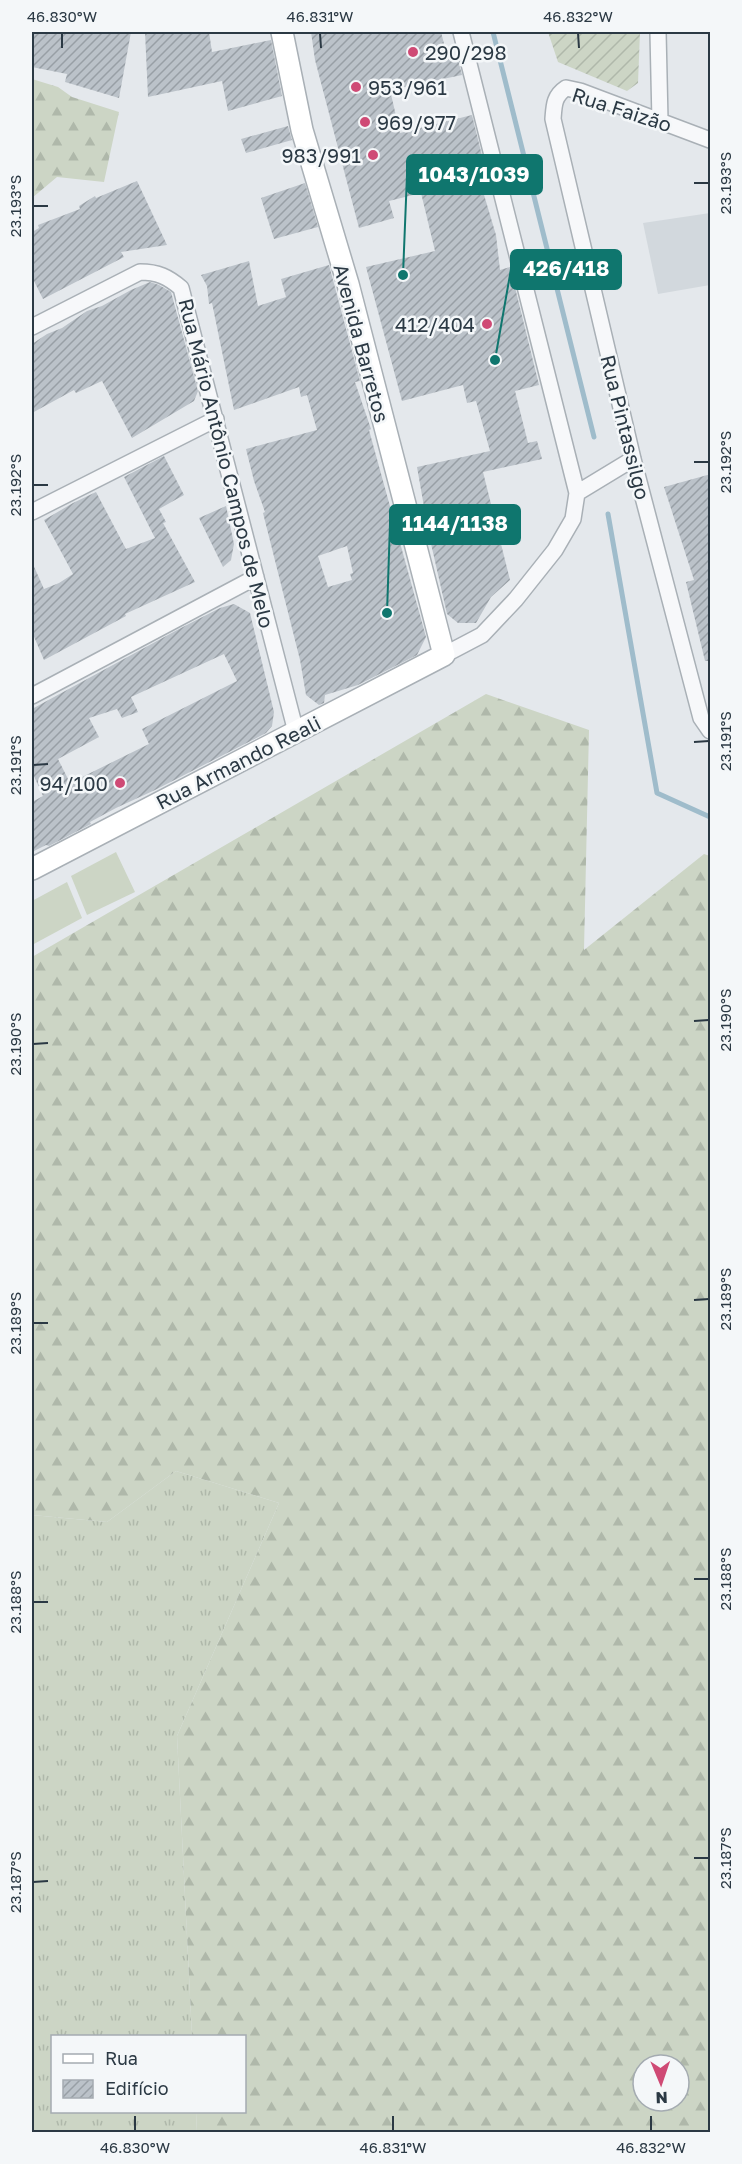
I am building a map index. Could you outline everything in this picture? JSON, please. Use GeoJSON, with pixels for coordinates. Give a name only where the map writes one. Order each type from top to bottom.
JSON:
{"type":"FeatureCollection","features":[{"type":"Feature","properties":{"kind":"street","name":"Avenida Barretos"},"geometry":{"type":"LineString","coordinates":[[282,32],[302,130],[348,284],[444,655]]}},
{"type":"Feature","properties":{"kind":"street"},"geometry":{"type":"LineString","coordinates":[[444,655],[482,635],[516,599],[555,549],[573,519],[577,493],[461,32]]}},
{"type":"Feature","properties":{"kind":"street"},"geometry":{"type":"LineString","coordinates":[[658,32],[660,121]]}},
{"type":"Feature","properties":{"kind":"street","name":"Rua Faizão"},"geometry":{"type":"LineString","coordinates":[[553,119],[558,93],[566,88],[580,91],[711,140]]}},
{"type":"Feature","properties":{"kind":"street","name":"Rua Pintassilgo"},"geometry":{"type":"LineString","coordinates":[[553,119],[633,459],[701,718],[711,731]]}},
{"type":"Feature","properties":{"kind":"street","name":"Rua Mário Antônio Campos de Melo"},"geometry":{"type":"LineString","coordinates":[[32,327],[140,272],[154,272],[169,277],[182,288],[296,732]]}},
{"type":"Feature","properties":{"kind":"street"},"geometry":{"type":"LineString","coordinates":[[32,512],[216,419]]}},
{"type":"Feature","properties":{"kind":"street"},"geometry":{"type":"LineString","coordinates":[[577,493],[633,459]]}},
{"type":"Feature","properties":{"kind":"street"},"geometry":{"type":"LineString","coordinates":[[32,696],[256,577]]}},
{"type":"Feature","properties":{"kind":"street","name":"Rua Armando Reali"},"geometry":{"type":"LineString","coordinates":[[32,869],[444,655]]}},
{"type":"Feature","properties":{"kind":"shaded area"},"geometry":{"type":"Polygon","coordinates":[[[710,213],[710,285],[658,294],[643,223],[710,213]]]}},
{"type":"Feature","properties":{"kind":"green space"},"geometry":{"type":"Polygon","coordinates":[[[548,32],[640,32],[638,83],[627,91],[558,62],[548,32]]]}},
{"type":"Feature","properties":{"kind":"green space"},"geometry":{"type":"Polygon","coordinates":[[[32,79],[58,87],[72,97],[119,112],[104,182],[57,177],[32,198],[32,79]]]}},
{"type":"Feature","properties":{"kind":"green space"},"geometry":{"type":"Polygon","coordinates":[[[486,694],[589,730],[584,950],[704,854],[710,856],[710,2132],[197,2132],[196,2113],[246,2113],[246,2035],[192,2035],[177,1736],[279,1503],[176,1471],[107,1522],[32,1515],[32,957],[486,694]]]}},
{"type":"Feature","properties":{"kind":"green space"},"geometry":{"type":"Polygon","coordinates":[[[116,852],[135,892],[87,915],[71,876],[116,852]]]}},
{"type":"Feature","properties":{"kind":"green space"},"geometry":{"type":"Polygon","coordinates":[[[67,882],[82,918],[32,945],[32,901],[67,882]]]}},
{"type":"Feature","properties":{"kind":"green space"},"geometry":{"type":"Polygon","coordinates":[[[176,1471],[279,1503],[177,1736],[192,2035],[51,2035],[51,2113],[196,2113],[197,2132],[32,2132],[32,1515],[107,1522],[176,1471]]]}},
{"type":"Feature","properties":{"kind":"building"},"geometry":{"type":"Polygon","coordinates":[[[32,32],[131,32],[119,98],[65,82],[67,74],[32,67],[32,32]]]}},
{"type":"Feature","properties":{"kind":"building"},"geometry":{"type":"Polygon","coordinates":[[[145,32],[209,32],[212,52],[271,40],[282,96],[228,111],[222,81],[148,97],[145,32]]]}},
{"type":"Feature","properties":{"kind":"building"},"geometry":{"type":"Polygon","coordinates":[[[311,32],[441,32],[448,59],[457,56],[462,75],[390,90],[400,133],[472,115],[487,176],[479,178],[496,235],[500,270],[510,267],[539,385],[515,391],[528,443],[537,441],[542,459],[483,472],[510,580],[491,597],[476,623],[458,623],[447,614],[429,535],[417,467],[490,451],[476,401],[467,403],[463,385],[402,401],[366,267],[435,251],[421,193],[389,201],[394,218],[359,228],[315,60],[311,32]]]}},
{"type":"Feature","properties":{"kind":"building"},"geometry":{"type":"Polygon","coordinates":[[[288,126],[292,140],[246,153],[241,139],[288,126]]]}},
{"type":"Feature","properties":{"kind":"building"},"geometry":{"type":"Polygon","coordinates":[[[137,181],[167,245],[121,252],[124,257],[43,299],[32,277],[32,232],[39,228],[38,225],[80,209],[79,206],[95,196],[96,198],[137,181]]]}},
{"type":"Feature","properties":{"kind":"building"},"geometry":{"type":"Polygon","coordinates":[[[305,183],[318,227],[274,239],[261,198],[305,183]]]}},
{"type":"Feature","properties":{"kind":"building"},"geometry":{"type":"Polygon","coordinates":[[[249,261],[258,306],[286,297],[281,279],[329,265],[360,381],[355,382],[371,429],[369,430],[426,637],[417,655],[358,685],[325,695],[324,703],[319,705],[306,695],[300,660],[263,513],[265,512],[246,449],[317,430],[307,395],[301,397],[299,387],[234,410],[212,303],[209,304],[207,286],[201,275],[249,261]],[[347,546],[318,556],[328,587],[352,580],[350,574],[353,573],[347,546]]]}},
{"type":"Feature","properties":{"kind":"building"},"geometry":{"type":"Polygon","coordinates":[[[150,282],[171,292],[198,391],[194,401],[132,438],[102,381],[76,393],[74,390],[32,413],[32,344],[87,311],[150,282]]]}},
{"type":"Feature","properties":{"kind":"building"},"geometry":{"type":"Polygon","coordinates":[[[164,456],[184,495],[159,509],[166,522],[163,523],[195,582],[125,614],[126,616],[44,660],[32,632],[32,562],[44,589],[73,574],[44,520],[96,492],[126,549],[155,538],[124,477],[164,456]]]}},
{"type":"Feature","properties":{"kind":"building"},"geometry":{"type":"Polygon","coordinates":[[[711,474],[711,661],[705,661],[686,582],[694,580],[664,487],[711,474]]]}},
{"type":"Feature","properties":{"kind":"building"},"geometry":{"type":"Polygon","coordinates":[[[226,506],[234,544],[231,560],[223,567],[199,518],[226,506]]]}},
{"type":"Feature","properties":{"kind":"building"},"geometry":{"type":"Polygon","coordinates":[[[234,604],[250,613],[274,712],[272,726],[266,733],[116,808],[49,846],[46,845],[32,852],[32,802],[43,796],[32,772],[32,709],[220,608],[234,604]],[[224,654],[131,697],[138,712],[122,718],[117,709],[89,718],[99,737],[58,759],[70,783],[149,744],[142,729],[237,681],[224,654]]]}},
{"type":"Feature","properties":{"kind":"waterway"},"geometry":{"type":"LineString","coordinates":[[493,32],[594,437]]}},
{"type":"Feature","properties":{"kind":"waterway"},"geometry":{"type":"LineString","coordinates":[[608,514],[657,793],[710,817]]}},
{"type":"Feature","properties":{"kind":"place","name":"290/298"},"geometry":{"type":"Point","coordinates":[413,52]}},
{"type":"Feature","properties":{"kind":"place","name":"953/961"},"geometry":{"type":"Point","coordinates":[356,87]}},
{"type":"Feature","properties":{"kind":"place","name":"969/977"},"geometry":{"type":"Point","coordinates":[365,122]}},
{"type":"Feature","properties":{"kind":"place","name":"983/991"},"geometry":{"type":"Point","coordinates":[373,155]}},
{"type":"Feature","properties":{"kind":"place","name":"1043/1039"},"geometry":{"type":"Point","coordinates":[403,275]}},
{"type":"Feature","properties":{"kind":"place","name":"412/404"},"geometry":{"type":"Point","coordinates":[487,324]}},
{"type":"Feature","properties":{"kind":"place","name":"426/418"},"geometry":{"type":"Point","coordinates":[495,360]}},
{"type":"Feature","properties":{"kind":"place","name":"1144/1138"},"geometry":{"type":"Point","coordinates":[387,613]}},
{"type":"Feature","properties":{"kind":"place","name":"94/100"},"geometry":{"type":"Point","coordinates":[120,783]}}]}
